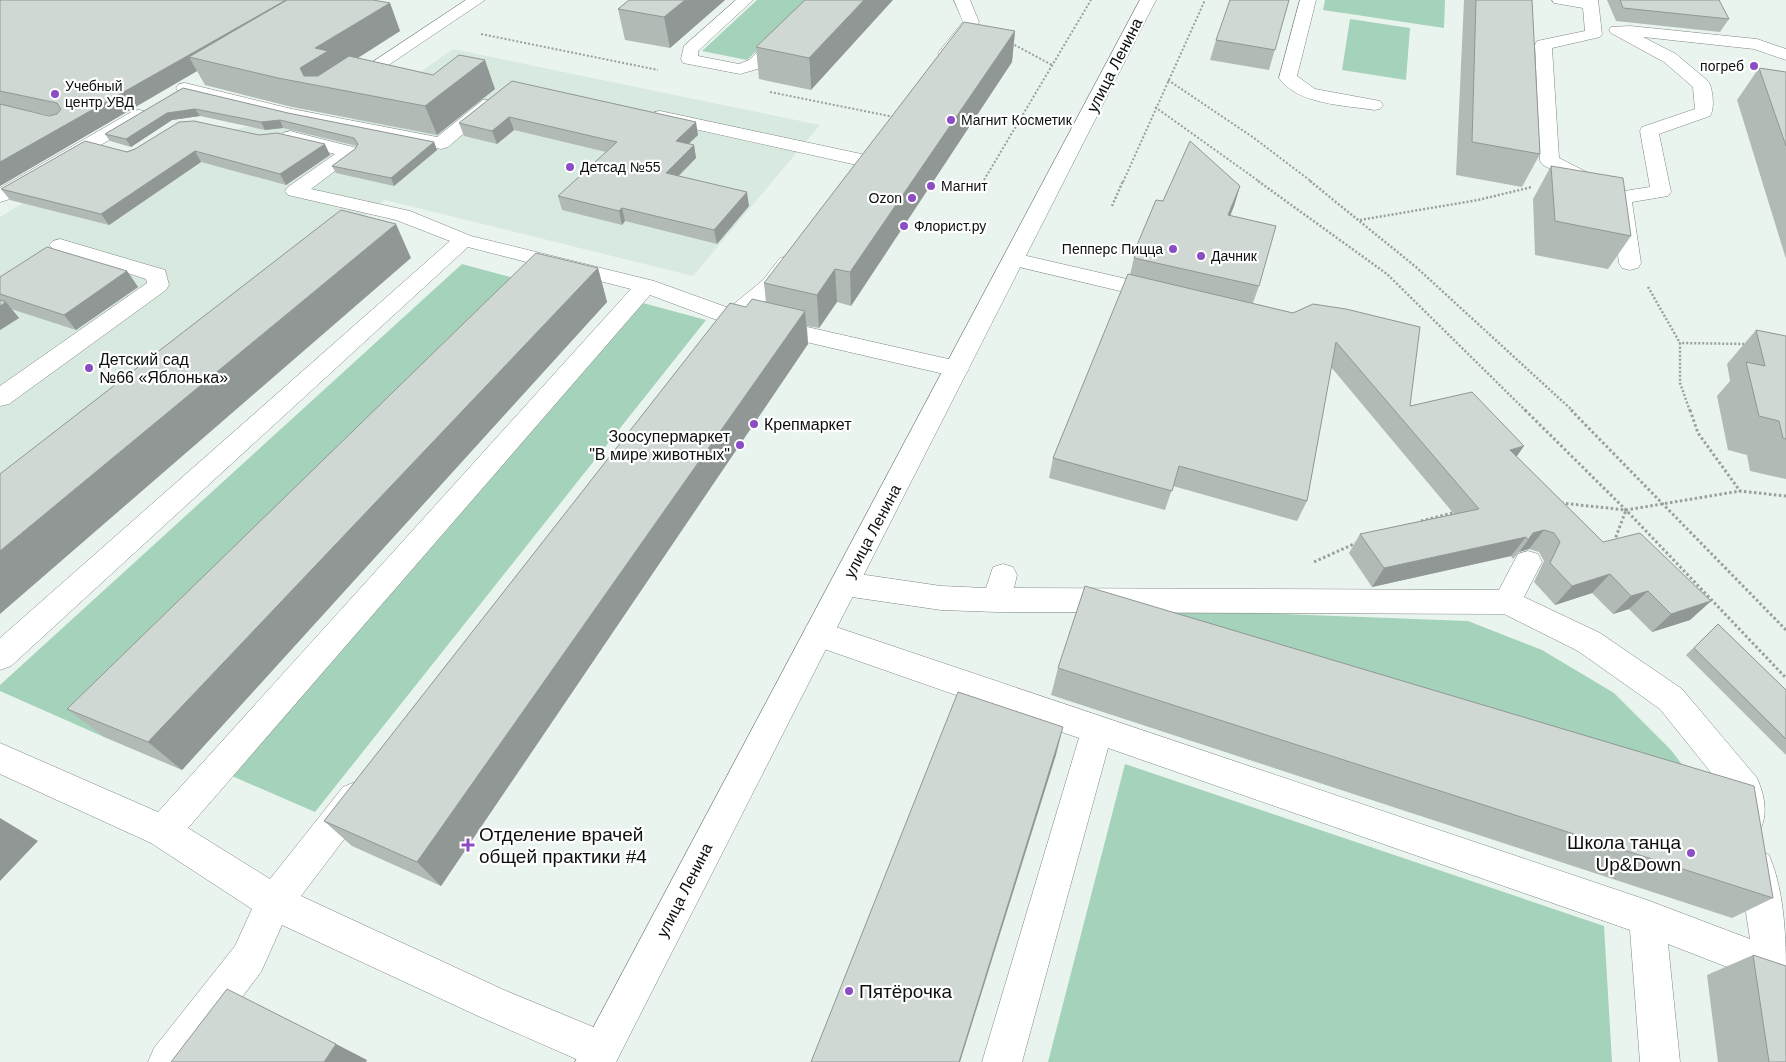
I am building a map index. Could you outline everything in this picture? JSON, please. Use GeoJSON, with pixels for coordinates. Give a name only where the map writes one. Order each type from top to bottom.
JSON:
{"type":"FeatureCollection","features":[{"type":"Feature","properties":{"kind":"main road"},"geometry":{"type":"LineString","coordinates":[[332,94],[476,0]]}},
{"type":"Feature","properties":{"kind":"main road"},"geometry":{"type":"LineString","coordinates":[[745,0],[690,50],[689,59],[740,69],[755,64],[821,0]]}},
{"type":"Feature","properties":{"kind":"main road","name":"улица Ленина"},"geometry":{"type":"LineString","coordinates":[[598,1056],[1148,0]]}},
{"type":"Feature","properties":{"kind":"main road"},"geometry":{"type":"LineString","coordinates":[[1308,0],[1288,78],[1310,93],[1374,106]]}},
{"type":"Feature","properties":{"kind":"main road"},"geometry":{"type":"LineString","coordinates":[[1560,0],[1590,2],[1594,34],[1543,45],[1550,161],[1621,197],[1662,192],[1649,131],[1704,112],[1702,84],[1670,58],[1617,30]]}},
{"type":"Feature","properties":{"kind":"main road"},"geometry":{"type":"LineString","coordinates":[[928,76],[966,11]]}},
{"type":"Feature","properties":{"kind":"main road"},"geometry":{"type":"LineString","coordinates":[[1593,27],[1758,44],[1786,55]]}},
{"type":"Feature","properties":{"kind":"main road"},"geometry":{"type":"LineString","coordinates":[[169,97],[210,73]]}},
{"type":"Feature","properties":{"kind":"main road"},"geometry":{"type":"LineString","coordinates":[[185,88],[292,114],[441,143],[500,96]]}},
{"type":"Feature","properties":{"kind":"main road"},"geometry":{"type":"LineString","coordinates":[[0,196],[153,106]]}},
{"type":"Feature","properties":{"kind":"main road"},"geometry":{"type":"LineString","coordinates":[[641,112],[874,150],[848,184]]}},
{"type":"Feature","properties":{"kind":"main road"},"geometry":{"type":"LineString","coordinates":[[274,137],[283,136],[350,152],[295,191],[387,212],[439,227],[464,240],[646,286],[734,318],[957,369]]}},
{"type":"Feature","properties":{"kind":"main road"},"geometry":{"type":"LineString","coordinates":[[90,144],[116,150]]}},
{"type":"Feature","properties":{"kind":"main road"},"geometry":{"type":"LineString","coordinates":[[1621,197],[1630,263]]}},
{"type":"Feature","properties":{"kind":"main road"},"geometry":{"type":"LineString","coordinates":[[0,657],[464,240]]}},
{"type":"Feature","properties":{"kind":"main road"},"geometry":{"type":"LineString","coordinates":[[0,398],[158,285],[157,275],[60,245]]}},
{"type":"Feature","properties":{"kind":"main road"},"geometry":{"type":"LineString","coordinates":[[709,341],[721,326],[734,318],[771,285],[801,246]]}},
{"type":"Feature","properties":{"kind":"main road"},"geometry":{"type":"LineString","coordinates":[[1014,259],[1174,297]]}},
{"type":"Feature","properties":{"kind":"main road"},"geometry":{"type":"LineString","coordinates":[[163,831],[646,286]]}},
{"type":"Feature","properties":{"kind":"main road"},"geometry":{"type":"LineString","coordinates":[[1507,602],[1528,562]]}},
{"type":"Feature","properties":{"kind":"main road"},"geometry":{"type":"LineString","coordinates":[[818,634],[1647,918],[1773,966],[1745,789],[1671,699],[1589,642],[1507,602],[1000,588],[941,598],[845,584]]}},
{"type":"Feature","properties":{"kind":"main road"},"geometry":{"type":"LineString","coordinates":[[1002,1062],[1097,730]]}},
{"type":"Feature","properties":{"kind":"main road"},"geometry":{"type":"LineString","coordinates":[[0,758],[163,831],[274,902],[491,1003],[598,1056]]}},
{"type":"Feature","properties":{"kind":"main road"},"geometry":{"type":"LineString","coordinates":[[168,1062],[248,958],[274,902],[372,776]]}},
{"type":"Feature","properties":{"kind":"main road"},"geometry":{"type":"LineString","coordinates":[[1647,918],[1660,1062]]}},
{"type":"Feature","properties":{"kind":"path"},"geometry":{"type":"LineString","coordinates":[[984,180],[1091,0]]}},
{"type":"Feature","properties":{"kind":"path"},"geometry":{"type":"LineString","coordinates":[[1112,206],[1204,0]]}},
{"type":"Feature","properties":{"kind":"path"},"geometry":{"type":"LineString","coordinates":[[966,11],[1052,65]]}},
{"type":"Feature","properties":{"kind":"path"},"geometry":{"type":"LineString","coordinates":[[1168,80],[1275,155],[1390,242],[1519,359],[1667,503],[1786,630]]}},
{"type":"Feature","properties":{"kind":"path"},"geometry":{"type":"LineString","coordinates":[[1155,107],[1387,274],[1626,510],[1786,678]]}},
{"type":"Feature","properties":{"kind":"path"},"geometry":{"type":"LineString","coordinates":[[1360,220],[1478,200],[1506,192],[1584,178]]}},
{"type":"Feature","properties":{"kind":"path"},"geometry":{"type":"LineString","coordinates":[[1630,263],[1660,304],[1680,343],[1680,383],[1698,433],[1740,491]]}},
{"type":"Feature","properties":{"kind":"path"},"geometry":{"type":"LineString","coordinates":[[1680,343],[1740,342],[1750,344]]}},
{"type":"Feature","properties":{"kind":"path"},"geometry":{"type":"LineString","coordinates":[[1556,502],[1626,510],[1740,491],[1786,496]]}},
{"type":"Feature","properties":{"kind":"path"},"geometry":{"type":"LineString","coordinates":[[1418,522],[1463,510]]}},
{"type":"Feature","properties":{"kind":"path"},"geometry":{"type":"LineString","coordinates":[[1606,546],[1614,544],[1626,510]]}},
{"type":"Feature","properties":{"kind":"path"},"geometry":{"type":"LineString","coordinates":[[1308,565],[1358,542]]}},
{"type":"Feature","properties":{"kind":"shaded area"},"geometry":{"type":"Polygon","coordinates":[[[453,49],[820,125],[693,276],[385,200],[0,510],[0,217],[101,155],[106,157],[284,119],[299,109],[350,121],[453,49]]]}},
{"type":"Feature","properties":{"kind":"green space"},"geometry":{"type":"Polygon","coordinates":[[[757,0],[809,0],[747,60],[702,51],[757,0]]]}},
{"type":"Feature","properties":{"kind":"green space"},"geometry":{"type":"Polygon","coordinates":[[[1325,0],[1445,0],[1444,28],[1323,10],[1325,0]]]}},
{"type":"Feature","properties":{"kind":"green space"},"geometry":{"type":"Polygon","coordinates":[[[1350,19],[1410,28],[1406,80],[1342,70],[1350,19]]]}},
{"type":"Feature","properties":{"kind":"green space"},"geometry":{"type":"Polygon","coordinates":[[[462,264],[547,287],[104,737],[0,691],[0,685],[462,264]]]}},
{"type":"Feature","properties":{"kind":"green space"},"geometry":{"type":"Polygon","coordinates":[[[643,303],[706,320],[315,812],[232,776],[643,303]]]}},
{"type":"Feature","properties":{"kind":"green space"},"geometry":{"type":"Polygon","coordinates":[[[1207,611],[1468,621],[1542,650],[1614,693],[1671,750],[1717,810],[1078,614],[1207,611]]]}},
{"type":"Feature","properties":{"kind":"green space"},"geometry":{"type":"Polygon","coordinates":[[[1125,764],[1604,926],[1612,1062],[1048,1062],[1125,764]]]}},
{"type":"Feature","properties":{"kind":"building"},"geometry":{"type":"Polygon","coordinates":[[[0,0],[286,0],[0,162],[0,104],[49,116],[57,114],[61,109],[57,103],[0,91],[0,0]]]}},
{"type":"Feature","properties":{"kind":"building"},"geometry":{"type":"Polygon","coordinates":[[[287,0],[373,0],[390,3],[315,48],[328,51],[300,68],[304,76],[318,76],[349,56],[433,75],[459,55],[485,60],[425,106],[278,78],[189,57],[287,0]]]}},
{"type":"Feature","properties":{"kind":"building"},"geometry":{"type":"Polygon","coordinates":[[[629,0],[685,0],[664,17],[618,9],[629,0]]]}},
{"type":"Feature","properties":{"kind":"building"},"geometry":{"type":"Polygon","coordinates":[[[805,0],[864,0],[809,58],[756,47],[805,0]]]}},
{"type":"Feature","properties":{"kind":"building"},"geometry":{"type":"Polygon","coordinates":[[[1230,0],[1289,0],[1275,50],[1216,40],[1230,0]]]}},
{"type":"Feature","properties":{"kind":"building"},"geometry":{"type":"Polygon","coordinates":[[[1476,0],[1532,0],[1540,154],[1472,142],[1476,0]]]}},
{"type":"Feature","properties":{"kind":"building"},"geometry":{"type":"Polygon","coordinates":[[[1620,0],[1719,0],[1729,19],[1623,8],[1620,0]]]}},
{"type":"Feature","properties":{"kind":"building"},"geometry":{"type":"Polygon","coordinates":[[[964,22],[1015,31],[850,272],[835,269],[817,295],[764,283],[964,22]]]}},
{"type":"Feature","properties":{"kind":"building"},"geometry":{"type":"Polygon","coordinates":[[[1759,68],[1786,72],[1786,146],[1759,68]]]}},
{"type":"Feature","properties":{"kind":"building"},"geometry":{"type":"Polygon","coordinates":[[[512,81],[696,122],[676,141],[694,145],[666,173],[747,192],[714,230],[622,208],[619,211],[558,196],[617,142],[509,117],[492,131],[459,123],[512,81]]]}},
{"type":"Feature","properties":{"kind":"building"},"geometry":{"type":"Polygon","coordinates":[[[183,88],[288,113],[434,142],[391,178],[332,166],[355,149],[358,144],[354,138],[280,120],[261,122],[195,109],[167,113],[126,139],[105,134],[183,88]]]}},
{"type":"Feature","properties":{"kind":"building"},"geometry":{"type":"Polygon","coordinates":[[[194,121],[259,135],[277,133],[325,144],[280,174],[195,151],[101,214],[1,189],[85,141],[127,152],[179,122],[194,121]]]}},
{"type":"Feature","properties":{"kind":"building"},"geometry":{"type":"Polygon","coordinates":[[[1190,141],[1240,186],[1228,215],[1276,226],[1259,286],[1134,258],[1139,245],[1137,245],[1156,200],[1163,201],[1190,141]]]}},
{"type":"Feature","properties":{"kind":"building"},"geometry":{"type":"Polygon","coordinates":[[[1551,166],[1623,178],[1631,236],[1555,221],[1551,166]]]}},
{"type":"Feature","properties":{"kind":"building"},"geometry":{"type":"Polygon","coordinates":[[[341,210],[396,224],[0,551],[0,474],[341,210]]]}},
{"type":"Feature","properties":{"kind":"building"},"geometry":{"type":"Polygon","coordinates":[[[47,247],[127,271],[64,315],[0,294],[0,277],[47,247]]]}},
{"type":"Feature","properties":{"kind":"building"},"geometry":{"type":"Polygon","coordinates":[[[536,253],[598,268],[148,742],[67,709],[536,253]]]}},
{"type":"Feature","properties":{"kind":"building"},"geometry":{"type":"Polygon","coordinates":[[[1128,274],[1293,313],[1313,304],[1346,309],[1420,327],[1410,406],[1472,392],[1524,446],[1510,450],[1603,542],[1640,533],[1711,601],[1671,614],[1648,591],[1631,596],[1610,574],[1572,586],[1550,563],[1560,542],[1554,533],[1544,530],[1533,533],[1528,540],[1526,537],[1384,568],[1360,534],[1479,509],[1336,342],[1307,501],[1179,466],[1172,491],[1053,458],[1128,274]]]}},
{"type":"Feature","properties":{"kind":"building"},"geometry":{"type":"Polygon","coordinates":[[[752,299],[805,311],[417,862],[324,821],[730,303],[746,307],[752,299]]]}},
{"type":"Feature","properties":{"kind":"building"},"geometry":{"type":"Polygon","coordinates":[[[0,300],[6,302],[0,306],[0,300]]]}},
{"type":"Feature","properties":{"kind":"building"},"geometry":{"type":"Polygon","coordinates":[[[1756,330],[1786,336],[1786,439],[1783,438],[1779,421],[1759,416],[1746,362],[1765,366],[1756,330]]]}},
{"type":"Feature","properties":{"kind":"building"},"geometry":{"type":"Polygon","coordinates":[[[1085,586],[1754,786],[1773,898],[1058,668],[1085,586]]]}},
{"type":"Feature","properties":{"kind":"building"},"geometry":{"type":"Polygon","coordinates":[[[1718,624],[1786,690],[1786,739],[1694,648],[1718,624]]]}},
{"type":"Feature","properties":{"kind":"building"},"geometry":{"type":"Polygon","coordinates":[[[958,692],[1063,727],[959,1062],[811,1062],[958,692]]]}},
{"type":"Feature","properties":{"kind":"building"},"geometry":{"type":"Polygon","coordinates":[[[1753,955],[1786,966],[1786,1062],[1769,1062],[1753,955]]]}},
{"type":"Feature","properties":{"kind":"building"},"geometry":{"type":"Polygon","coordinates":[[[227,989],[336,1044],[324,1062],[171,1062],[227,989]]]}},
{"type":"Feature","properties":{"kind":"place","name":"погреб"},"geometry":{"type":"Point","coordinates":[1754,66]}},
{"type":"Feature","properties":{"kind":"place","name":"Учебный центр УВД"},"geometry":{"type":"Point","coordinates":[55,94]}},
{"type":"Feature","properties":{"kind":"place","name":"Магнит Косметик"},"geometry":{"type":"Point","coordinates":[951,120]}},
{"type":"Feature","properties":{"kind":"place","name":"Детсад №55"},"geometry":{"type":"Point","coordinates":[570,167]}},
{"type":"Feature","properties":{"kind":"place","name":"Магнит"},"geometry":{"type":"Point","coordinates":[931,186]}},
{"type":"Feature","properties":{"kind":"place","name":"Ozon"},"geometry":{"type":"Point","coordinates":[912,198]}},
{"type":"Feature","properties":{"kind":"place","name":"Флорист.ру"},"geometry":{"type":"Point","coordinates":[904,226]}},
{"type":"Feature","properties":{"kind":"place","name":"Пепперс Пицца"},"geometry":{"type":"Point","coordinates":[1173,249]}},
{"type":"Feature","properties":{"kind":"place","name":"Дачник"},"geometry":{"type":"Point","coordinates":[1201,256]}},
{"type":"Feature","properties":{"kind":"place","name":"Детский сад №66 «Яблонька»"},"geometry":{"type":"Point","coordinates":[89,368]}},
{"type":"Feature","properties":{"kind":"place","name":"Крепмаркет"},"geometry":{"type":"Point","coordinates":[754,424]}},
{"type":"Feature","properties":{"kind":"place","name":"Зоосупермаркет \"В мире животных\""},"geometry":{"type":"Point","coordinates":[740,445]}},
{"type":"Feature","properties":{"kind":"place","name":"Отделение врачей общей практики #4"},"geometry":{"type":"Point","coordinates":[468,845]}},
{"type":"Feature","properties":{"kind":"place","name":"Школа танца Up&Down"},"geometry":{"type":"Point","coordinates":[1691,853]}},
{"type":"Feature","properties":{"kind":"place","name":"Пятёрочка"},"geometry":{"type":"Point","coordinates":[849,991]}}]}
